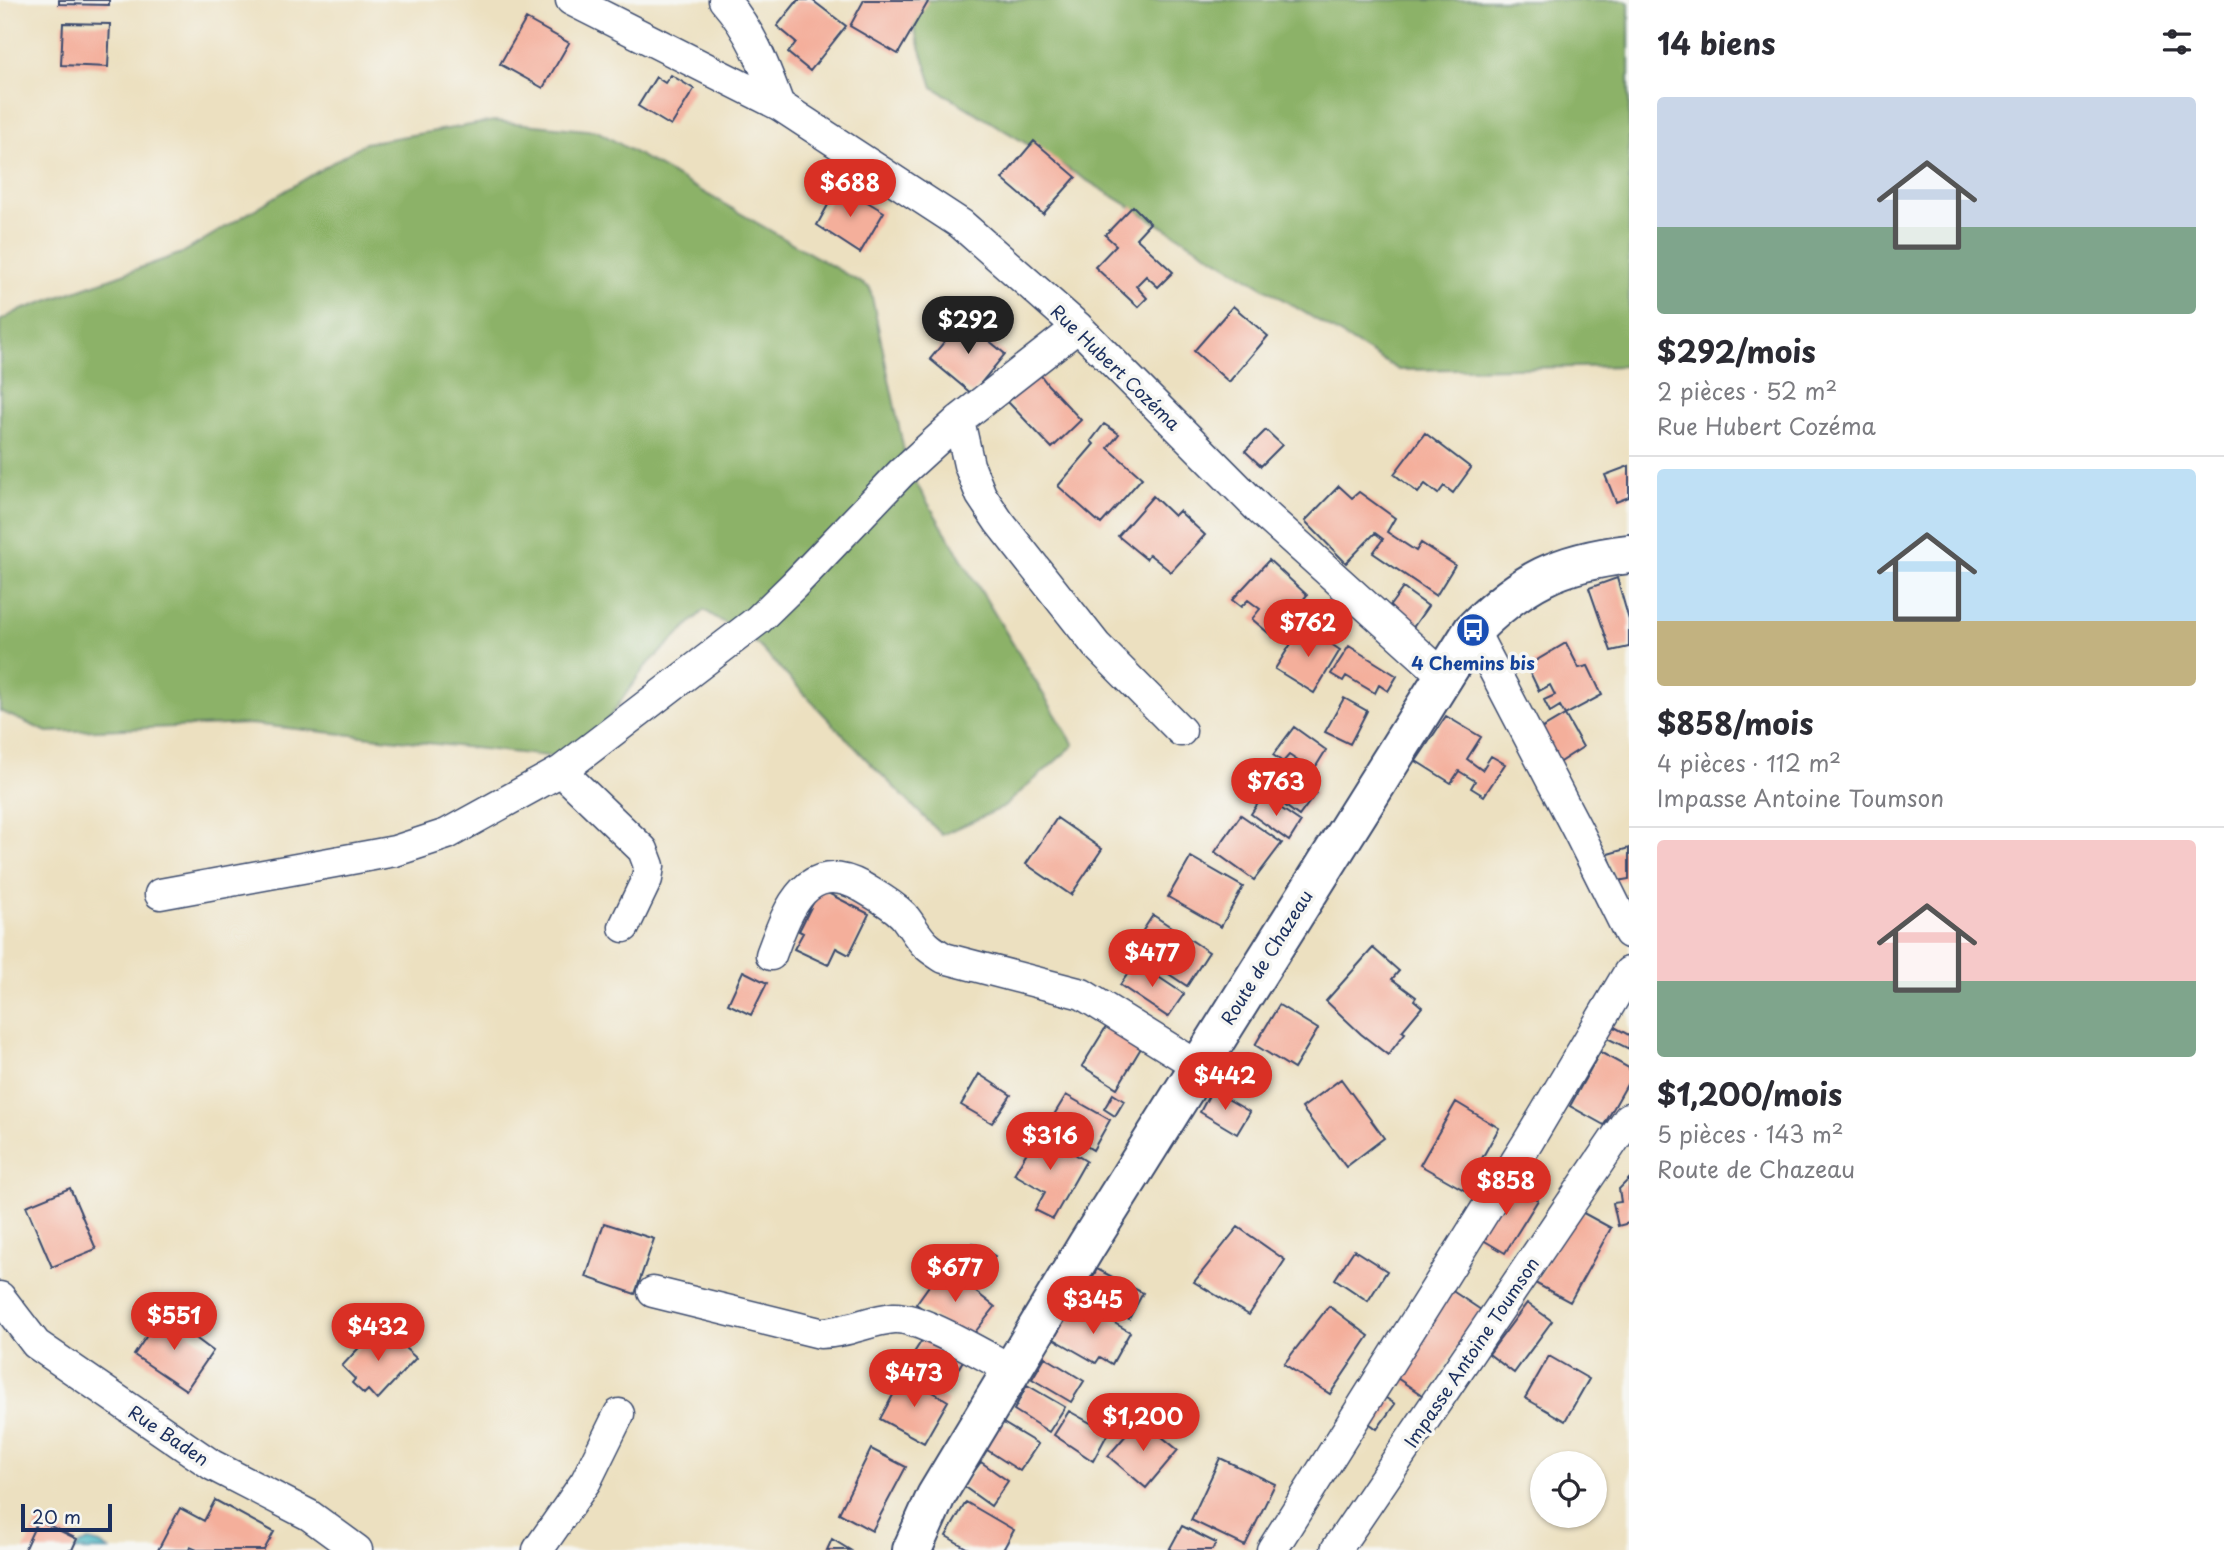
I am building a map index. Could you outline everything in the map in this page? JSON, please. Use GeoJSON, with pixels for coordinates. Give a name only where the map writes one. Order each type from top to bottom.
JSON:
{"type":"FeatureCollection","features":[{"type":"Feature","properties":{"kind":"main road","name":"Route de Chazeau"},"geometry":{"type":"LineString","coordinates":[[912,1550],[936,1496],[1012,1370],[1198,1066],[1472,630],[1499,604],[1530,583],[1562,568],[1629,554]]}},
{"type":"Feature","properties":{"kind":"street","name":"Rue Hubert Cozéma"},"geometry":{"type":"LineString","coordinates":[[570,0],[779,105],[961,224],[1078,327],[1260,509],[1444,676]]}},
{"type":"Feature","properties":{"kind":"street"},"geometry":{"type":"LineString","coordinates":[[724,0],[740,19],[757,48],[779,105]]}},
{"type":"Feature","properties":{"kind":"street"},"geometry":{"type":"LineString","coordinates":[[160,894],[395,851],[447,834],[561,771],[758,620],[901,473],[959,420],[1078,327]]}},
{"type":"Feature","properties":{"kind":"street"},"geometry":{"type":"LineString","coordinates":[[959,420],[969,465],[981,495],[999,522],[1096,645],[1181,731]]}},
{"type":"Feature","properties":{"kind":"street"},"geometry":{"type":"LineString","coordinates":[[1472,630],[1629,933]]}},
{"type":"Feature","properties":{"kind":"street"},"geometry":{"type":"LineString","coordinates":[[561,771],[643,850],[649,866],[647,879],[624,926]]}},
{"type":"Feature","properties":{"kind":"street"},"geometry":{"type":"LineString","coordinates":[[771,955],[788,911],[800,892],[816,881],[831,878],[852,882],[887,901],[904,916],[925,945],[944,958],[1082,994],[1198,1066]]}},
{"type":"Feature","properties":{"kind":"street"},"geometry":{"type":"LineString","coordinates":[[1272,1550],[1528,1142],[1629,972]]}},
{"type":"Feature","properties":{"kind":"street","name":"Impasse Antoine Toumson"},"geometry":{"type":"LineString","coordinates":[[1336,1550],[1629,1118]]}},
{"type":"Feature","properties":{"kind":"street"},"geometry":{"type":"LineString","coordinates":[[653,1292],[820,1333],[834,1333],[903,1317],[923,1324],[1012,1370]]}},
{"type":"Feature","properties":{"kind":"street","name":"Rue Baden"},"geometry":{"type":"LineString","coordinates":[[0,1297],[36,1344],[212,1465],[309,1515],[357,1550]]}},
{"type":"Feature","properties":{"kind":"street"},"geometry":{"type":"LineString","coordinates":[[538,1550],[586,1481],[620,1414]]}},
{"type":"Feature","properties":{"kind":"green space"},"geometry":{"type":"Polygon","coordinates":[[[905,0],[1625,0],[1629,3],[1629,366],[1399,370],[933,87],[905,0]]]}},
{"type":"Feature","properties":{"kind":"green space"},"geometry":{"type":"Polygon","coordinates":[[[494,121],[597,131],[870,288],[908,470],[1074,745],[1002,808],[942,835],[758,645],[704,610],[645,667],[604,725],[565,758],[250,724],[47,732],[0,711],[0,321],[16,312],[182,253],[365,143],[494,121]]]}},
{"type":"Feature","properties":{"kind":"water"},"geometry":{"type":"Polygon","coordinates":[[[89,1541],[100,1544],[109,1550],[75,1550],[89,1541]]]}},
{"type":"Feature","properties":{"kind":"building"},"geometry":{"type":"Polygon","coordinates":[[[59,0],[109,0],[109,5],[59,4],[59,0]]]}},
{"type":"Feature","properties":{"kind":"building"},"geometry":{"type":"Polygon","coordinates":[[[798,0],[812,0],[846,26],[810,71],[788,53],[796,42],[777,26],[798,0]]]}},
{"type":"Feature","properties":{"kind":"building"},"geometry":{"type":"Polygon","coordinates":[[[864,0],[928,2],[898,54],[850,26],[864,0]]]}},
{"type":"Feature","properties":{"kind":"building"},"geometry":{"type":"Polygon","coordinates":[[[526,19],[569,43],[543,88],[500,64],[526,19]]]}},
{"type":"Feature","properties":{"kind":"building"},"geometry":{"type":"Polygon","coordinates":[[[63,23],[110,24],[108,67],[61,65],[63,23]]]}},
{"type":"Feature","properties":{"kind":"building"},"geometry":{"type":"Polygon","coordinates":[[[671,75],[694,89],[671,126],[638,106],[656,77],[665,83],[671,75]]]}},
{"type":"Feature","properties":{"kind":"building"},"geometry":{"type":"Polygon","coordinates":[[[1034,141],[1076,177],[1043,214],[1002,179],[1034,141]]]}},
{"type":"Feature","properties":{"kind":"building"},"geometry":{"type":"Polygon","coordinates":[[[839,185],[884,212],[860,253],[817,225],[839,185]]]}},
{"type":"Feature","properties":{"kind":"building"},"geometry":{"type":"Polygon","coordinates":[[[1133,206],[1150,223],[1136,238],[1173,272],[1158,287],[1146,276],[1136,286],[1147,298],[1138,307],[1095,267],[1116,245],[1105,235],[1133,206]]]}},
{"type":"Feature","properties":{"kind":"building"},"geometry":{"type":"Polygon","coordinates":[[[1233,306],[1268,336],[1229,382],[1194,351],[1233,306]]]}},
{"type":"Feature","properties":{"kind":"building"},"geometry":{"type":"Polygon","coordinates":[[[963,319],[1005,354],[972,394],[930,359],[963,319]]]}},
{"type":"Feature","properties":{"kind":"building"},"geometry":{"type":"Polygon","coordinates":[[[1039,373],[1081,420],[1052,448],[1008,402],[1039,373]]]}},
{"type":"Feature","properties":{"kind":"building"},"geometry":{"type":"Polygon","coordinates":[[[1104,424],[1119,434],[1108,448],[1142,478],[1101,524],[1058,486],[1094,444],[1091,441],[1104,424]]]}},
{"type":"Feature","properties":{"kind":"building"},"geometry":{"type":"Polygon","coordinates":[[[1266,430],[1282,445],[1261,466],[1245,451],[1266,430]]]}},
{"type":"Feature","properties":{"kind":"building"},"geometry":{"type":"Polygon","coordinates":[[[1425,433],[1471,468],[1453,493],[1444,486],[1438,494],[1425,484],[1418,493],[1394,474],[1425,433]]]}},
{"type":"Feature","properties":{"kind":"building"},"geometry":{"type":"Polygon","coordinates":[[[1629,466],[1629,497],[1616,502],[1605,475],[1629,466]]]}},
{"type":"Feature","properties":{"kind":"building"},"geometry":{"type":"Polygon","coordinates":[[[1339,486],[1352,498],[1359,492],[1395,518],[1387,532],[1416,551],[1421,543],[1455,565],[1436,596],[1373,553],[1383,539],[1375,533],[1346,563],[1305,521],[1339,486]]]}},
{"type":"Feature","properties":{"kind":"building"},"geometry":{"type":"Polygon","coordinates":[[[1153,496],[1174,516],[1179,511],[1205,535],[1171,572],[1149,554],[1146,559],[1118,536],[1153,496]]]}},
{"type":"Feature","properties":{"kind":"building"},"geometry":{"type":"Polygon","coordinates":[[[1269,560],[1307,595],[1273,637],[1252,619],[1260,609],[1248,600],[1241,607],[1232,600],[1269,560]]]}},
{"type":"Feature","properties":{"kind":"building"},"geometry":{"type":"Polygon","coordinates":[[[1617,578],[1629,620],[1629,647],[1611,651],[1589,588],[1617,578]]]}},
{"type":"Feature","properties":{"kind":"building"},"geometry":{"type":"Polygon","coordinates":[[[1403,588],[1428,606],[1412,629],[1386,611],[1403,588]]]}},
{"type":"Feature","properties":{"kind":"building"},"geometry":{"type":"Polygon","coordinates":[[[1303,625],[1340,650],[1314,693],[1275,669],[1303,625]]]}},
{"type":"Feature","properties":{"kind":"building"},"geometry":{"type":"Polygon","coordinates":[[[1566,643],[1579,668],[1588,666],[1602,695],[1565,715],[1560,706],[1550,712],[1544,700],[1555,695],[1550,685],[1539,691],[1527,666],[1566,643]]]}},
{"type":"Feature","properties":{"kind":"building"},"geometry":{"type":"Polygon","coordinates":[[[1349,646],[1397,676],[1388,691],[1379,685],[1375,693],[1346,676],[1343,681],[1331,674],[1349,646]]]}},
{"type":"Feature","properties":{"kind":"building"},"geometry":{"type":"Polygon","coordinates":[[[1344,698],[1367,711],[1350,744],[1325,732],[1344,698]]]}},
{"type":"Feature","properties":{"kind":"building"},"geometry":{"type":"Polygon","coordinates":[[[1565,715],[1583,747],[1555,765],[1538,731],[1565,715]]]}},
{"type":"Feature","properties":{"kind":"building"},"geometry":{"type":"Polygon","coordinates":[[[1446,716],[1481,737],[1467,759],[1482,770],[1491,756],[1505,764],[1484,796],[1471,788],[1475,781],[1459,771],[1451,783],[1416,761],[1446,716]]]}},
{"type":"Feature","properties":{"kind":"building"},"geometry":{"type":"Polygon","coordinates":[[[1294,727],[1326,750],[1313,771],[1289,755],[1283,762],[1273,755],[1294,727]]]}},
{"type":"Feature","properties":{"kind":"building"},"geometry":{"type":"Polygon","coordinates":[[[1271,761],[1316,793],[1299,816],[1255,783],[1271,761]]]}},
{"type":"Feature","properties":{"kind":"building"},"geometry":{"type":"Polygon","coordinates":[[[1263,796],[1301,822],[1289,841],[1251,814],[1263,796]]]}},
{"type":"Feature","properties":{"kind":"building"},"geometry":{"type":"Polygon","coordinates":[[[1241,815],[1282,843],[1254,880],[1215,852],[1241,815]]]}},
{"type":"Feature","properties":{"kind":"building"},"geometry":{"type":"Polygon","coordinates":[[[1057,818],[1102,849],[1071,895],[1026,864],[1057,818]]]}},
{"type":"Feature","properties":{"kind":"building"},"geometry":{"type":"Polygon","coordinates":[[[1629,848],[1629,879],[1617,881],[1608,854],[1629,848]]]}},
{"type":"Feature","properties":{"kind":"building"},"geometry":{"type":"Polygon","coordinates":[[[1191,857],[1243,887],[1221,927],[1168,897],[1191,857]]]}},
{"type":"Feature","properties":{"kind":"building"},"geometry":{"type":"Polygon","coordinates":[[[820,889],[869,914],[849,955],[836,948],[828,965],[794,949],[803,933],[799,931],[820,889]]]}},
{"type":"Feature","properties":{"kind":"building"},"geometry":{"type":"Polygon","coordinates":[[[1153,915],[1209,952],[1187,986],[1131,949],[1153,915]]]}},
{"type":"Feature","properties":{"kind":"building"},"geometry":{"type":"Polygon","coordinates":[[[1373,948],[1399,971],[1392,979],[1416,997],[1414,1000],[1422,1007],[1402,1031],[1405,1033],[1388,1055],[1326,1001],[1373,948]]]}},
{"type":"Feature","properties":{"kind":"building"},"geometry":{"type":"Polygon","coordinates":[[[1136,962],[1184,994],[1168,1017],[1120,985],[1136,962]]]}},
{"type":"Feature","properties":{"kind":"building"},"geometry":{"type":"Polygon","coordinates":[[[743,971],[767,983],[751,1015],[728,1004],[743,971]]]}},
{"type":"Feature","properties":{"kind":"building"},"geometry":{"type":"Polygon","coordinates":[[[1279,1005],[1318,1029],[1294,1069],[1255,1045],[1279,1005]]]}},
{"type":"Feature","properties":{"kind":"building"},"geometry":{"type":"Polygon","coordinates":[[[1111,1019],[1144,1043],[1117,1088],[1082,1066],[1111,1019]]]}},
{"type":"Feature","properties":{"kind":"building"},"geometry":{"type":"Polygon","coordinates":[[[1609,1024],[1629,1035],[1629,1049],[1603,1036],[1609,1024]]]}},
{"type":"Feature","properties":{"kind":"building"},"geometry":{"type":"Polygon","coordinates":[[[1600,1052],[1629,1068],[1629,1081],[1604,1125],[1570,1106],[1600,1052]]]}},
{"type":"Feature","properties":{"kind":"building"},"geometry":{"type":"Polygon","coordinates":[[[979,1074],[1011,1095],[992,1123],[961,1105],[979,1074]]]}},
{"type":"Feature","properties":{"kind":"building"},"geometry":{"type":"Polygon","coordinates":[[[1341,1079],[1384,1138],[1346,1167],[1302,1108],[1341,1079]]]}},
{"type":"Feature","properties":{"kind":"building"},"geometry":{"type":"Polygon","coordinates":[[[1212,1090],[1250,1112],[1237,1134],[1200,1112],[1212,1090]]]}},
{"type":"Feature","properties":{"kind":"building"},"geometry":{"type":"Polygon","coordinates":[[[1113,1094],[1124,1101],[1115,1116],[1104,1109],[1113,1094]]]}},
{"type":"Feature","properties":{"kind":"building"},"geometry":{"type":"Polygon","coordinates":[[[1066,1095],[1110,1120],[1093,1150],[1049,1123],[1066,1095]]]}},
{"type":"Feature","properties":{"kind":"building"},"geometry":{"type":"Polygon","coordinates":[[[1456,1102],[1499,1128],[1464,1190],[1420,1165],[1456,1102]]]}},
{"type":"Feature","properties":{"kind":"building"},"geometry":{"type":"Polygon","coordinates":[[[1039,1132],[1086,1161],[1053,1219],[1035,1210],[1045,1192],[1014,1174],[1039,1132]]]}},
{"type":"Feature","properties":{"kind":"building"},"geometry":{"type":"Polygon","coordinates":[[[1629,1179],[1629,1223],[1618,1226],[1613,1203],[1621,1202],[1619,1189],[1629,1179]]]}},
{"type":"Feature","properties":{"kind":"building"},"geometry":{"type":"Polygon","coordinates":[[[1507,1180],[1538,1200],[1505,1253],[1473,1234],[1507,1180]]]}},
{"type":"Feature","properties":{"kind":"building"},"geometry":{"type":"Polygon","coordinates":[[[70,1188],[96,1249],[52,1267],[26,1206],[70,1188]]]}},
{"type":"Feature","properties":{"kind":"building"},"geometry":{"type":"Polygon","coordinates":[[[1576,1209],[1611,1228],[1570,1302],[1535,1283],[1576,1209]]]}},
{"type":"Feature","properties":{"kind":"building"},"geometry":{"type":"Polygon","coordinates":[[[604,1223],[654,1239],[635,1294],[586,1277],[604,1223]]]}},
{"type":"Feature","properties":{"kind":"building"},"geometry":{"type":"Polygon","coordinates":[[[1238,1227],[1285,1260],[1249,1315],[1194,1282],[1238,1227]]]}},
{"type":"Feature","properties":{"kind":"building"},"geometry":{"type":"Polygon","coordinates":[[[973,1243],[995,1256],[979,1283],[957,1270],[973,1243]]]}},
{"type":"Feature","properties":{"kind":"building"},"geometry":{"type":"Polygon","coordinates":[[[1354,1250],[1387,1271],[1368,1301],[1335,1279],[1354,1250]]]}},
{"type":"Feature","properties":{"kind":"building"},"geometry":{"type":"Polygon","coordinates":[[[943,1266],[995,1307],[968,1341],[916,1304],[943,1266]]]}},
{"type":"Feature","properties":{"kind":"building"},"geometry":{"type":"Polygon","coordinates":[[[1097,1269],[1143,1293],[1129,1319],[1083,1295],[1097,1269]]]}},
{"type":"Feature","properties":{"kind":"building"},"geometry":{"type":"Polygon","coordinates":[[[1448,1288],[1481,1310],[1425,1397],[1391,1374],[1448,1288]]]}},
{"type":"Feature","properties":{"kind":"building"},"geometry":{"type":"Polygon","coordinates":[[[1527,1303],[1552,1321],[1514,1373],[1489,1354],[1527,1303]]]}},
{"type":"Feature","properties":{"kind":"building"},"geometry":{"type":"Polygon","coordinates":[[[1085,1306],[1130,1332],[1112,1364],[1100,1357],[1096,1363],[1054,1339],[1067,1316],[1076,1321],[1085,1306]]]}},
{"type":"Feature","properties":{"kind":"building"},"geometry":{"type":"Polygon","coordinates":[[[1329,1306],[1369,1336],[1330,1394],[1284,1364],[1329,1306]]]}},
{"type":"Feature","properties":{"kind":"building"},"geometry":{"type":"Polygon","coordinates":[[[162,1313],[213,1351],[186,1390],[134,1355],[162,1313]]]}},
{"type":"Feature","properties":{"kind":"building"},"geometry":{"type":"Polygon","coordinates":[[[380,1325],[416,1358],[377,1400],[368,1390],[364,1394],[352,1383],[355,1379],[342,1366],[380,1325]]]}},
{"type":"Feature","properties":{"kind":"building"},"geometry":{"type":"Polygon","coordinates":[[[926,1334],[964,1359],[949,1384],[910,1359],[926,1334]]]}},
{"type":"Feature","properties":{"kind":"building"},"geometry":{"type":"Polygon","coordinates":[[[1549,1356],[1589,1379],[1565,1421],[1525,1398],[1549,1356]]]}},
{"type":"Feature","properties":{"kind":"building"},"geometry":{"type":"Polygon","coordinates":[[[1045,1357],[1084,1381],[1071,1402],[1032,1379],[1045,1357]]]}},
{"type":"Feature","properties":{"kind":"building"},"geometry":{"type":"Polygon","coordinates":[[[904,1375],[948,1401],[924,1443],[880,1419],[904,1375]]]}},
{"type":"Feature","properties":{"kind":"building"},"geometry":{"type":"Polygon","coordinates":[[[1027,1385],[1065,1407],[1049,1432],[1014,1410],[1027,1385]]]}},
{"type":"Feature","properties":{"kind":"building"},"geometry":{"type":"Polygon","coordinates":[[[1380,1394],[1395,1404],[1377,1429],[1362,1418],[1380,1394]]]}},
{"type":"Feature","properties":{"kind":"building"},"geometry":{"type":"Polygon","coordinates":[[[1069,1411],[1108,1433],[1093,1461],[1054,1435],[1069,1411]]]}},
{"type":"Feature","properties":{"kind":"building"},"geometry":{"type":"Polygon","coordinates":[[[1140,1419],[1178,1450],[1146,1488],[1108,1456],[1140,1419]]]}},
{"type":"Feature","properties":{"kind":"building"},"geometry":{"type":"Polygon","coordinates":[[[1000,1421],[1038,1444],[1020,1471],[984,1448],[1000,1421]]]}},
{"type":"Feature","properties":{"kind":"building"},"geometry":{"type":"Polygon","coordinates":[[[871,1449],[906,1467],[872,1531],[839,1513],[871,1449]]]}},
{"type":"Feature","properties":{"kind":"building"},"geometry":{"type":"Polygon","coordinates":[[[1220,1458],[1275,1484],[1245,1546],[1191,1520],[1220,1458]]]}},
{"type":"Feature","properties":{"kind":"building"},"geometry":{"type":"Polygon","coordinates":[[[981,1462],[1008,1481],[991,1506],[963,1486],[981,1462]]]}},
{"type":"Feature","properties":{"kind":"building"},"geometry":{"type":"Polygon","coordinates":[[[215,1500],[274,1532],[264,1550],[197,1550],[190,1547],[189,1550],[158,1550],[180,1508],[204,1521],[215,1500]]]}},
{"type":"Feature","properties":{"kind":"building"},"geometry":{"type":"Polygon","coordinates":[[[966,1502],[1014,1530],[1003,1550],[970,1550],[946,1536],[966,1502]]]}},
{"type":"Feature","properties":{"kind":"building"},"geometry":{"type":"Polygon","coordinates":[[[38,1520],[77,1539],[72,1550],[24,1550],[38,1520]]]}},
{"type":"Feature","properties":{"kind":"building"},"geometry":{"type":"Polygon","coordinates":[[[1182,1526],[1216,1543],[1212,1550],[1169,1550],[1182,1526]]]}},
{"type":"Feature","properties":{"kind":"building"},"geometry":{"type":"Polygon","coordinates":[[[832,1539],[850,1550],[827,1550],[832,1539]]]}},
{"type":"Feature","properties":{"kind":"place","name":"4 Chemins bis"},"geometry":{"type":"Point","coordinates":[1473,630]}}]}
